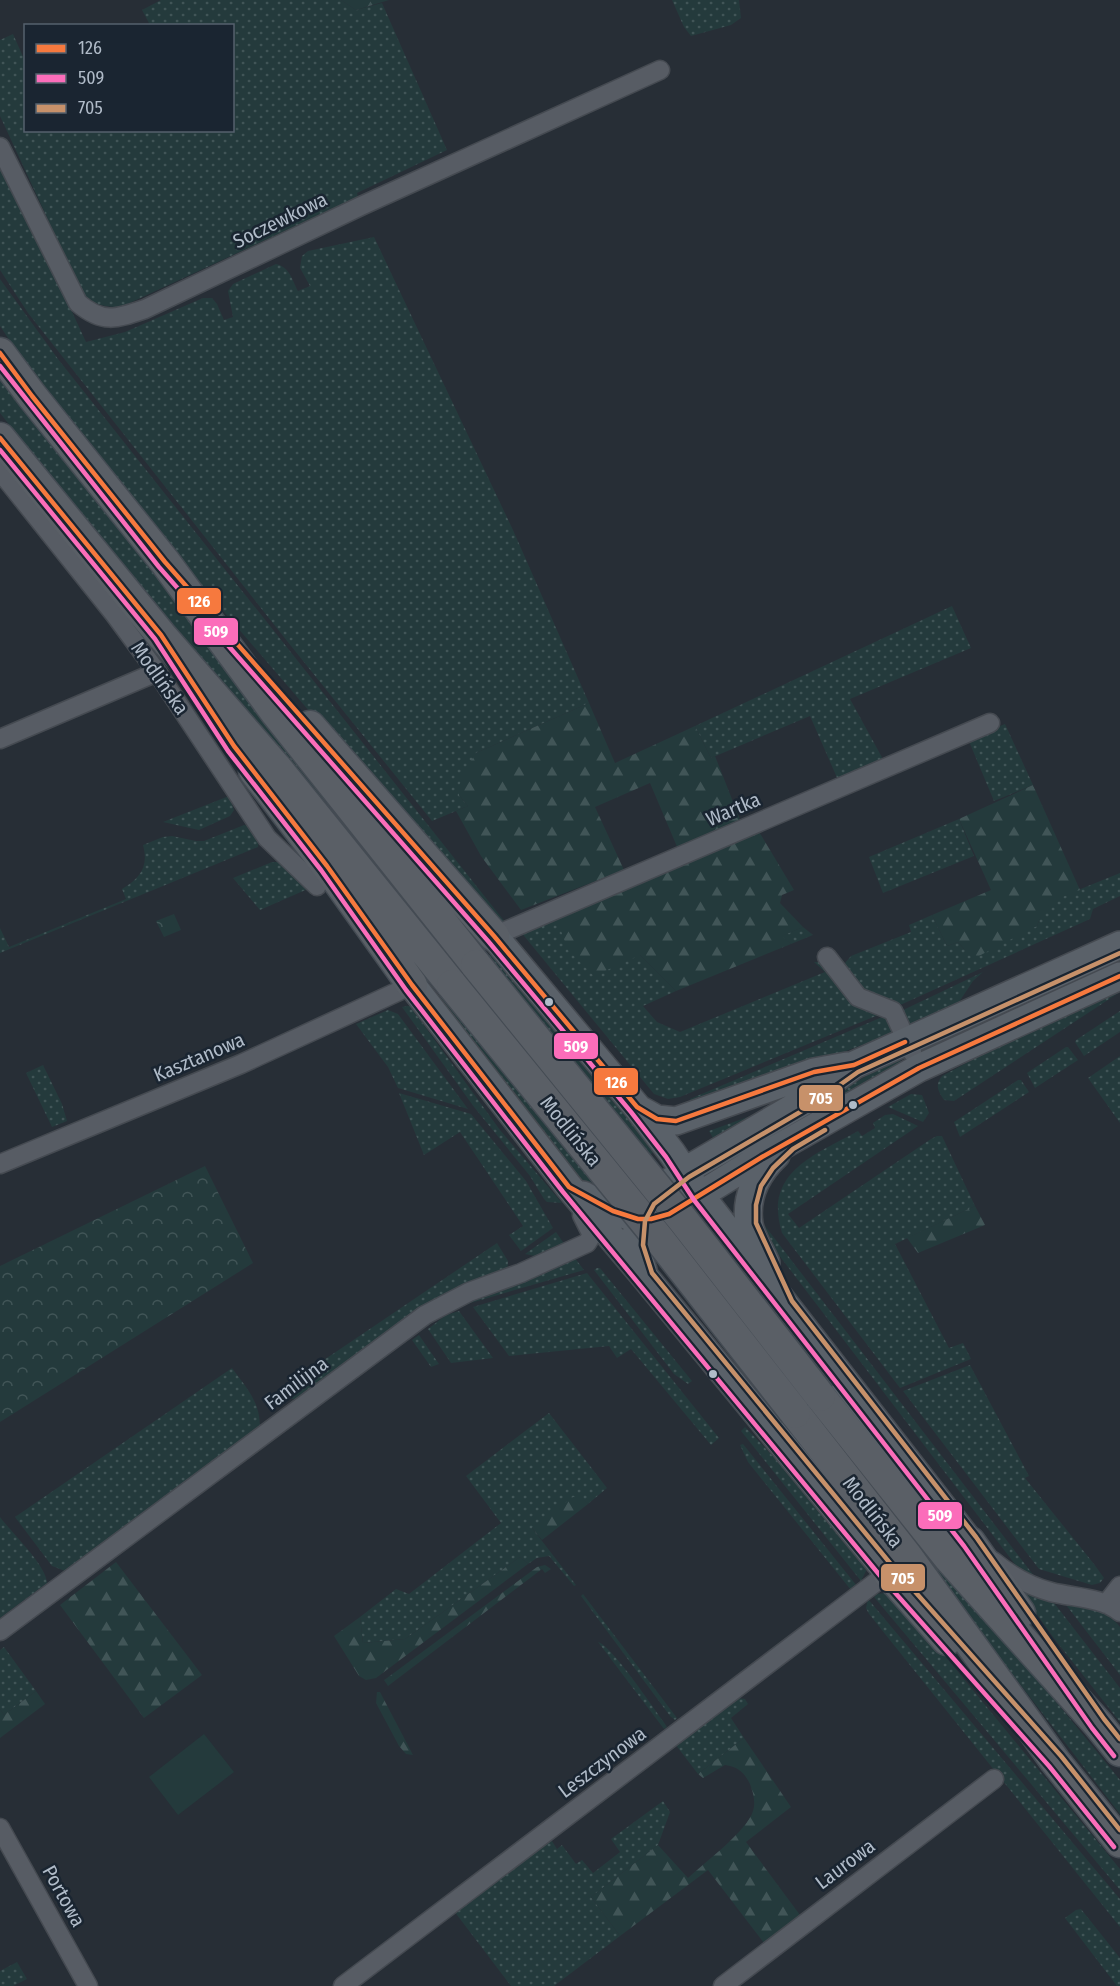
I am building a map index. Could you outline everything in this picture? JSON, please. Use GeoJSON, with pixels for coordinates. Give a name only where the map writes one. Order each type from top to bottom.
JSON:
{"type":"FeatureCollection","features":[{"type":"Feature","properties":{"kind":"main road","name":"Modlińska"},"geometry":{"type":"LineString","coordinates":[[0,353],[165,562],[276,713],[683,1220],[948,1557],[1120,1751]]}},
{"type":"Feature","properties":{"kind":"main road","name":"Modlińska"},"geometry":{"type":"LineString","coordinates":[[0,438],[161,635],[276,767],[659,1239],[907,1556],[1055,1761],[1120,1842]]}},
{"type":"Feature","properties":{"kind":"main road"},"geometry":{"type":"LineString","coordinates":[[165,562],[494,936],[637,1107],[700,1195],[970,1542],[1098,1724]]}},
{"type":"Feature","properties":{"kind":"main road"},"geometry":{"type":"LineString","coordinates":[[161,635],[234,746],[327,866],[412,985]]}},
{"type":"Feature","properties":{"kind":"main road"},"geometry":{"type":"LineString","coordinates":[[645,1277],[635,1246],[638,1220],[648,1199],[685,1171],[803,1102],[854,1065],[1120,945]]}},
{"type":"Feature","properties":{"kind":"main road"},"geometry":{"type":"LineString","coordinates":[[569,1186],[613,1211],[638,1220],[669,1214],[919,1068],[1120,976]]}},
{"type":"Feature","properties":{"kind":"main road","name":"Modlińska"},"geometry":{"type":"LineString","coordinates":[[412,985],[569,1186],[888,1574]]}},
{"type":"Feature","properties":{"kind":"main road"},"geometry":{"type":"LineString","coordinates":[[637,1107],[657,1119],[676,1121],[814,1072],[854,1065]]}},
{"type":"Feature","properties":{"kind":"main road"},"geometry":{"type":"LineString","coordinates":[[786,1305],[749,1226],[748,1204],[754,1183],[767,1163],[788,1143]]}},
{"type":"Feature","properties":{"kind":"main road"},"geometry":{"type":"LineString","coordinates":[[888,1574],[1055,1761]]}},
{"type":"Feature","properties":{"kind":"street","name":"Soczewkowa"},"geometry":{"type":"LineString","coordinates":[[0,147],[78,303],[92,315],[119,318],[145,309],[361,206],[660,70]]}},
{"type":"Feature","properties":{"kind":"street","name":"Modlińska"},"geometry":{"type":"LineString","coordinates":[[0,471],[158,672],[267,838],[317,886]]}},
{"type":"Feature","properties":{"kind":"street"},"geometry":{"type":"LineString","coordinates":[[0,739],[158,672]]}},
{"type":"Feature","properties":{"kind":"street","name":"Wartka"},"geometry":{"type":"LineString","coordinates":[[494,936],[990,723]]}},
{"type":"Feature","properties":{"kind":"street"},"geometry":{"type":"LineString","coordinates":[[827,957],[858,997],[893,1011],[919,1068]]}},
{"type":"Feature","properties":{"kind":"street","name":"Kasztanowa"},"geometry":{"type":"LineString","coordinates":[[0,1164],[230,1069],[412,985]]}},
{"type":"Feature","properties":{"kind":"street","name":"Familijna"},"geometry":{"type":"LineString","coordinates":[[0,1631],[424,1316],[469,1292],[521,1273],[587,1243],[592,1235],[569,1186]]}},
{"type":"Feature","properties":{"kind":"street"},"geometry":{"type":"LineString","coordinates":[[970,1542],[1002,1569],[1024,1583],[1051,1592],[1113,1608],[1120,1586]]}},
{"type":"Feature","properties":{"kind":"street","name":"Leszczynowa"},"geometry":{"type":"LineString","coordinates":[[343,1986],[888,1574]]}},
{"type":"Feature","properties":{"kind":"street","name":"Laurowa"},"geometry":{"type":"LineString","coordinates":[[723,1986],[994,1779]]}},
{"type":"Feature","properties":{"kind":"street","name":"Portowa"},"geometry":{"type":"LineString","coordinates":[[0,1828],[5,1848],[88,1986]]}},
{"type":"Feature","properties":{"kind":"green space"},"geometry":{"type":"Polygon","coordinates":[[[161,0],[341,0],[356,10],[382,3],[447,150],[357,193],[358,197],[121,307],[95,303],[82,293],[0,116],[0,40],[13,34],[24,59],[24,132],[234,132],[234,24],[149,24],[142,10],[161,0]]]}},
{"type":"Feature","properties":{"kind":"green space"},"geometry":{"type":"Polygon","coordinates":[[[341,0],[389,0],[356,10],[341,0]]]}},
{"type":"Feature","properties":{"kind":"green space"},"geometry":{"type":"Polygon","coordinates":[[[672,0],[739,0],[741,18],[731,25],[691,36],[684,27],[672,0]]]}},
{"type":"Feature","properties":{"kind":"green space"},"geometry":{"type":"Polygon","coordinates":[[[0,163],[86,342],[125,332],[203,298],[212,298],[224,320],[233,317],[228,291],[233,284],[276,264],[288,271],[298,291],[310,286],[300,268],[302,256],[308,251],[374,237],[513,530],[589,703],[476,753],[459,795],[468,806],[432,821],[28,313],[0,270],[0,163]]]}},
{"type":"Feature","properties":{"kind":"green space"},"geometry":{"type":"Polygon","coordinates":[[[0,279],[58,359],[505,922],[498,924],[413,832],[194,577],[32,374],[0,326],[0,279]]]}},
{"type":"Feature","properties":{"kind":"green space"},"geometry":{"type":"Polygon","coordinates":[[[0,377],[465,969],[457,975],[18,436],[0,413],[0,377]]]}},
{"type":"Feature","properties":{"kind":"green space"},"geometry":{"type":"Polygon","coordinates":[[[952,606],[971,648],[850,699],[884,761],[838,780],[810,716],[711,758],[695,726],[952,606]]]}},
{"type":"Feature","properties":{"kind":"green space"},"geometry":{"type":"Polygon","coordinates":[[[589,703],[615,763],[695,726],[711,758],[715,756],[741,822],[678,849],[650,783],[595,807],[624,870],[521,910],[481,856],[456,811],[468,806],[459,795],[459,786],[465,770],[476,753],[589,703]]]}},
{"type":"Feature","properties":{"kind":"green space"},"geometry":{"type":"Polygon","coordinates":[[[1005,724],[1033,785],[994,801],[968,739],[1005,724]]]}},
{"type":"Feature","properties":{"kind":"green space"},"geometry":{"type":"Polygon","coordinates":[[[1033,785],[1080,890],[1048,906],[1037,926],[973,959],[958,942],[947,946],[932,915],[991,890],[959,819],[1033,785]]]}},
{"type":"Feature","properties":{"kind":"green space"},"geometry":{"type":"Polygon","coordinates":[[[229,796],[234,810],[230,816],[199,830],[163,822],[229,796]]]}},
{"type":"Feature","properties":{"kind":"green space"},"geometry":{"type":"Polygon","coordinates":[[[959,819],[974,856],[883,893],[869,857],[959,819]]]}},
{"type":"Feature","properties":{"kind":"green space"},"geometry":{"type":"Polygon","coordinates":[[[244,825],[249,826],[259,837],[258,847],[0,953],[0,928],[9,947],[126,899],[122,889],[134,881],[144,866],[143,845],[172,836],[204,841],[244,825]]]}},
{"type":"Feature","properties":{"kind":"green space"},"geometry":{"type":"Polygon","coordinates":[[[758,830],[794,890],[782,895],[780,903],[803,927],[782,936],[791,944],[676,991],[640,955],[594,976],[568,950],[556,917],[758,830]]]}},
{"type":"Feature","properties":{"kind":"green space"},"geometry":{"type":"Polygon","coordinates":[[[272,862],[280,862],[310,888],[260,910],[233,878],[272,862]]]}},
{"type":"Feature","properties":{"kind":"green space"},"geometry":{"type":"Polygon","coordinates":[[[1120,873],[1120,896],[1093,909],[1090,919],[898,1006],[858,985],[847,971],[845,963],[851,956],[911,932],[909,925],[932,915],[947,946],[958,942],[964,949],[1037,926],[1043,910],[1056,899],[1120,873]]]}},
{"type":"Feature","properties":{"kind":"green space"},"geometry":{"type":"Polygon","coordinates":[[[174,914],[181,930],[164,937],[156,921],[174,914]]]}},
{"type":"Feature","properties":{"kind":"green space"},"geometry":{"type":"Polygon","coordinates":[[[556,917],[640,955],[676,991],[643,1006],[657,1022],[680,1032],[825,972],[814,962],[825,962],[883,1013],[680,1097],[668,1099],[654,1094],[520,931],[556,917]]]}},
{"type":"Feature","properties":{"kind":"green space"},"geometry":{"type":"Polygon","coordinates":[[[803,927],[813,935],[791,944],[781,936],[803,927]]]}},
{"type":"Feature","properties":{"kind":"green space"},"geometry":{"type":"Polygon","coordinates":[[[494,951],[634,1120],[654,1152],[587,1189],[439,998],[494,951]]]}},
{"type":"Feature","properties":{"kind":"green space"},"geometry":{"type":"Polygon","coordinates":[[[1120,955],[1120,966],[921,1053],[921,1049],[1120,955]]]}},
{"type":"Feature","properties":{"kind":"green space"},"geometry":{"type":"Polygon","coordinates":[[[983,972],[973,981],[957,1005],[910,1025],[901,1011],[983,972]]]}},
{"type":"Feature","properties":{"kind":"green space"},"geometry":{"type":"Polygon","coordinates":[[[1120,986],[1120,992],[954,1101],[944,1100],[939,1092],[938,1086],[942,1076],[1045,1021],[1120,986]]]}},
{"type":"Feature","properties":{"kind":"green space"},"geometry":{"type":"Polygon","coordinates":[[[410,1006],[500,1130],[562,1203],[547,1202],[544,1199],[530,1176],[474,1107],[402,1007],[410,1006]]]}},
{"type":"Feature","properties":{"kind":"green space"},"geometry":{"type":"Polygon","coordinates":[[[388,1010],[398,1014],[468,1109],[398,1088],[388,1067],[356,1024],[388,1010]]]}},
{"type":"Feature","properties":{"kind":"green space"},"geometry":{"type":"Polygon","coordinates":[[[1120,1011],[1120,1032],[1084,1056],[1076,1040],[1120,1011]]]}},
{"type":"Feature","properties":{"kind":"green space"},"geometry":{"type":"Polygon","coordinates":[[[887,1015],[893,1022],[893,1033],[695,1109],[690,1099],[887,1015]]]}},
{"type":"Feature","properties":{"kind":"green space"},"geometry":{"type":"Polygon","coordinates":[[[1066,1047],[1078,1060],[1035,1088],[1027,1073],[1066,1047]]]}},
{"type":"Feature","properties":{"kind":"green space"},"geometry":{"type":"Polygon","coordinates":[[[1120,1056],[1120,1123],[1088,1078],[1120,1056]]]}},
{"type":"Feature","properties":{"kind":"green space"},"geometry":{"type":"Polygon","coordinates":[[[896,1059],[903,1062],[731,1166],[725,1157],[896,1059]]]}},
{"type":"Feature","properties":{"kind":"green space"},"geometry":{"type":"Polygon","coordinates":[[[43,1065],[62,1104],[67,1121],[52,1127],[26,1073],[43,1065]]]}},
{"type":"Feature","properties":{"kind":"green space"},"geometry":{"type":"Polygon","coordinates":[[[1021,1080],[1029,1092],[960,1137],[954,1122],[1021,1080]]]}},
{"type":"Feature","properties":{"kind":"green space"},"geometry":{"type":"Polygon","coordinates":[[[399,1093],[471,1114],[526,1181],[553,1228],[521,1251],[509,1235],[523,1226],[460,1132],[424,1155],[399,1093]]]}},
{"type":"Feature","properties":{"kind":"green space"},"geometry":{"type":"Polygon","coordinates":[[[911,1094],[922,1095],[929,1113],[923,1122],[888,1107],[911,1094]]]}},
{"type":"Feature","properties":{"kind":"green space"},"geometry":{"type":"Polygon","coordinates":[[[764,1111],[716,1143],[709,1131],[764,1111]]]}},
{"type":"Feature","properties":{"kind":"green space"},"geometry":{"type":"Polygon","coordinates":[[[893,1114],[918,1126],[788,1214],[799,1228],[931,1139],[942,1136],[975,1206],[895,1244],[949,1348],[963,1343],[971,1359],[900,1388],[782,1233],[778,1212],[780,1195],[786,1180],[797,1168],[825,1148],[858,1131],[862,1136],[875,1128],[873,1123],[885,1115],[893,1114]]]}},
{"type":"Feature","properties":{"kind":"green space"},"geometry":{"type":"Polygon","coordinates":[[[205,1166],[253,1263],[0,1422],[0,1266],[205,1166]]]}},
{"type":"Feature","properties":{"kind":"green space"},"geometry":{"type":"Polygon","coordinates":[[[975,1206],[985,1225],[918,1253],[907,1238],[975,1206]]]}},
{"type":"Feature","properties":{"kind":"green space"},"geometry":{"type":"Polygon","coordinates":[[[762,1222],[1038,1581],[1024,1576],[769,1242],[762,1222]]]}},
{"type":"Feature","properties":{"kind":"green space"},"geometry":{"type":"Polygon","coordinates":[[[556,1232],[565,1245],[539,1257],[525,1254],[556,1232]]]}},
{"type":"Feature","properties":{"kind":"green space"},"geometry":{"type":"Polygon","coordinates":[[[497,1243],[508,1261],[507,1274],[298,1400],[284,1397],[278,1391],[497,1243]]]}},
{"type":"Feature","properties":{"kind":"green space"},"geometry":{"type":"Polygon","coordinates":[[[574,1257],[584,1270],[443,1311],[574,1257]]]}},
{"type":"Feature","properties":{"kind":"green space"},"geometry":{"type":"Polygon","coordinates":[[[600,1268],[692,1381],[688,1384],[674,1374],[594,1270],[600,1268]]]}},
{"type":"Feature","properties":{"kind":"green space"},"geometry":{"type":"Polygon","coordinates":[[[587,1273],[719,1438],[711,1445],[631,1349],[617,1358],[609,1346],[509,1356],[473,1307],[587,1273]]]}},
{"type":"Feature","properties":{"kind":"green space"},"geometry":{"type":"Polygon","coordinates":[[[459,1311],[493,1358],[451,1363],[428,1329],[446,1315],[459,1311]]]}},
{"type":"Feature","properties":{"kind":"green space"},"geometry":{"type":"Polygon","coordinates":[[[419,1335],[439,1364],[431,1367],[412,1340],[419,1335]]]}},
{"type":"Feature","properties":{"kind":"green space"},"geometry":{"type":"Polygon","coordinates":[[[970,1365],[1029,1476],[1025,1478],[1104,1578],[1100,1583],[1092,1585],[1039,1569],[903,1391],[970,1365]]]}},
{"type":"Feature","properties":{"kind":"green space"},"geometry":{"type":"Polygon","coordinates":[[[232,1368],[255,1403],[260,1428],[65,1571],[52,1566],[15,1517],[232,1368]]]}},
{"type":"Feature","properties":{"kind":"green space"},"geometry":{"type":"Polygon","coordinates":[[[813,1404],[1120,1780],[1120,1814],[919,1553],[805,1411],[813,1404]]]}},
{"type":"Feature","properties":{"kind":"green space"},"geometry":{"type":"Polygon","coordinates":[[[549,1413],[607,1488],[588,1504],[582,1499],[532,1528],[576,1585],[574,1586],[549,1556],[537,1558],[528,1564],[520,1557],[405,1639],[363,1643],[360,1617],[396,1589],[409,1594],[501,1523],[466,1476],[549,1413]]]}},
{"type":"Feature","properties":{"kind":"green space"},"geometry":{"type":"Polygon","coordinates":[[[745,1427],[811,1496],[866,1564],[866,1571],[861,1581],[741,1431],[745,1427]]]}},
{"type":"Feature","properties":{"kind":"green space"},"geometry":{"type":"Polygon","coordinates":[[[743,1444],[857,1586],[851,1590],[748,1462],[740,1445],[743,1444]]]}},
{"type":"Feature","properties":{"kind":"green space"},"geometry":{"type":"Polygon","coordinates":[[[573,1497],[582,1498],[588,1504],[542,1540],[532,1528],[573,1497]]]}},
{"type":"Feature","properties":{"kind":"green space"},"geometry":{"type":"Polygon","coordinates":[[[0,1517],[35,1559],[47,1583],[0,1618],[0,1517]]]}},
{"type":"Feature","properties":{"kind":"green space"},"geometry":{"type":"Polygon","coordinates":[[[520,1557],[528,1564],[376,1678],[366,1680],[359,1676],[334,1636],[360,1617],[363,1643],[405,1639],[520,1557]]]}},
{"type":"Feature","properties":{"kind":"green space"},"geometry":{"type":"Polygon","coordinates":[[[116,1562],[202,1675],[144,1718],[60,1605],[116,1562]]]}},
{"type":"Feature","properties":{"kind":"green space"},"geometry":{"type":"Polygon","coordinates":[[[545,1565],[551,1569],[545,1573],[542,1569],[388,1686],[384,1680],[537,1567],[545,1565]]]}},
{"type":"Feature","properties":{"kind":"green space"},"geometry":{"type":"Polygon","coordinates":[[[1027,1592],[1051,1599],[1120,1688],[1120,1722],[1023,1595],[1027,1592]]]}},
{"type":"Feature","properties":{"kind":"green space"},"geometry":{"type":"Polygon","coordinates":[[[886,1593],[896,1598],[926,1633],[1120,1869],[1120,1890],[874,1597],[877,1594],[886,1593]]]}},
{"type":"Feature","properties":{"kind":"green space"},"geometry":{"type":"Polygon","coordinates":[[[583,1594],[677,1718],[675,1720],[581,1596],[583,1594]]]}},
{"type":"Feature","properties":{"kind":"green space"},"geometry":{"type":"Polygon","coordinates":[[[868,1599],[1120,1899],[1120,1927],[869,1614],[866,1608],[868,1599]]]}},
{"type":"Feature","properties":{"kind":"green space"},"geometry":{"type":"Polygon","coordinates":[[[1063,1601],[1102,1612],[1120,1627],[1120,1675],[1063,1601]]]}},
{"type":"Feature","properties":{"kind":"green space"},"geometry":{"type":"Polygon","coordinates":[[[598,1642],[622,1665],[667,1727],[664,1729],[598,1642]]]}},
{"type":"Feature","properties":{"kind":"green space"},"geometry":{"type":"Polygon","coordinates":[[[4,1647],[36,1691],[4,1715],[0,1709],[0,1650],[4,1647]]]}},
{"type":"Feature","properties":{"kind":"green space"},"geometry":{"type":"Polygon","coordinates":[[[36,1691],[45,1704],[0,1738],[0,1709],[4,1715],[36,1691]]]}},
{"type":"Feature","properties":{"kind":"green space"},"geometry":{"type":"Polygon","coordinates":[[[377,1692],[380,1692],[413,1755],[406,1754],[399,1746],[376,1703],[377,1692]]]}},
{"type":"Feature","properties":{"kind":"green space"},"geometry":{"type":"Polygon","coordinates":[[[738,1698],[745,1699],[748,1704],[731,1718],[744,1738],[698,1774],[675,1744],[738,1698]]]}},
{"type":"Feature","properties":{"kind":"green space"},"geometry":{"type":"Polygon","coordinates":[[[204,1734],[234,1772],[178,1815],[149,1777],[204,1734]]]}},
{"type":"Feature","properties":{"kind":"green space"},"geometry":{"type":"Polygon","coordinates":[[[744,1738],[791,1807],[746,1842],[800,1915],[764,1943],[708,1870],[620,1936],[591,1897],[658,1845],[688,1878],[734,1837],[749,1819],[754,1808],[754,1797],[750,1784],[740,1771],[725,1765],[703,1778],[698,1774],[744,1738]]]}},
{"type":"Feature","properties":{"kind":"green space"},"geometry":{"type":"Polygon","coordinates":[[[663,1801],[670,1812],[658,1845],[591,1897],[620,1936],[554,1986],[511,1986],[454,1911],[550,1838],[557,1849],[562,1845],[576,1864],[582,1860],[593,1873],[620,1852],[611,1839],[663,1801]]]}},
{"type":"Feature","properties":{"kind":"green space"},"geometry":{"type":"Polygon","coordinates":[[[1081,1909],[1120,1958],[1120,1986],[1117,1986],[1065,1918],[1081,1909]]]}},
{"type":"Feature","properties":{"kind":"green space"},"geometry":{"type":"Polygon","coordinates":[[[17,1962],[27,1979],[13,1986],[0,1986],[0,1971],[17,1962]]]}},
{"type":"Feature","properties":{"kind":"transit line","name":"126"},"geometry":{"type":"LineString","coordinates":[[0,353],[165,562],[494,936],[637,1107],[657,1119],[676,1121],[814,1072],[854,1065],[905,1042]]}},
{"type":"Feature","properties":{"kind":"transit line","name":"509"},"geometry":{"type":"LineString","coordinates":[[0,366],[159,567],[488,941],[631,1112],[666,1157],[694,1200],[964,1546],[1114,1756]]}},
{"type":"Feature","properties":{"kind":"transit line","name":"126"},"geometry":{"type":"LineString","coordinates":[[0,438],[161,635],[234,746],[327,866],[412,985],[569,1187],[613,1211],[638,1219],[651,1219],[669,1214],[762,1157],[919,1068],[1120,976]]}},
{"type":"Feature","properties":{"kind":"transit line","name":"509"},"geometry":{"type":"LineString","coordinates":[[0,450],[155,639],[228,751],[321,870],[406,990],[563,1192],[882,1578],[1049,1766],[1114,1847]]}},
{"type":"Feature","properties":{"kind":"transit line","name":"705"},"geometry":{"type":"LineString","coordinates":[[1120,953],[858,1072],[807,1108],[689,1177],[654,1204],[645,1221],[643,1245],[652,1273],[894,1568],[1061,1756],[1120,1830]]}},
{"type":"Feature","properties":{"kind":"transit line","name":"705"},"geometry":{"type":"LineString","coordinates":[[825,1130],[793,1149],[773,1168],[761,1186],[756,1205],[756,1223],[792,1301],[976,1537],[1120,1739]]}}]}
